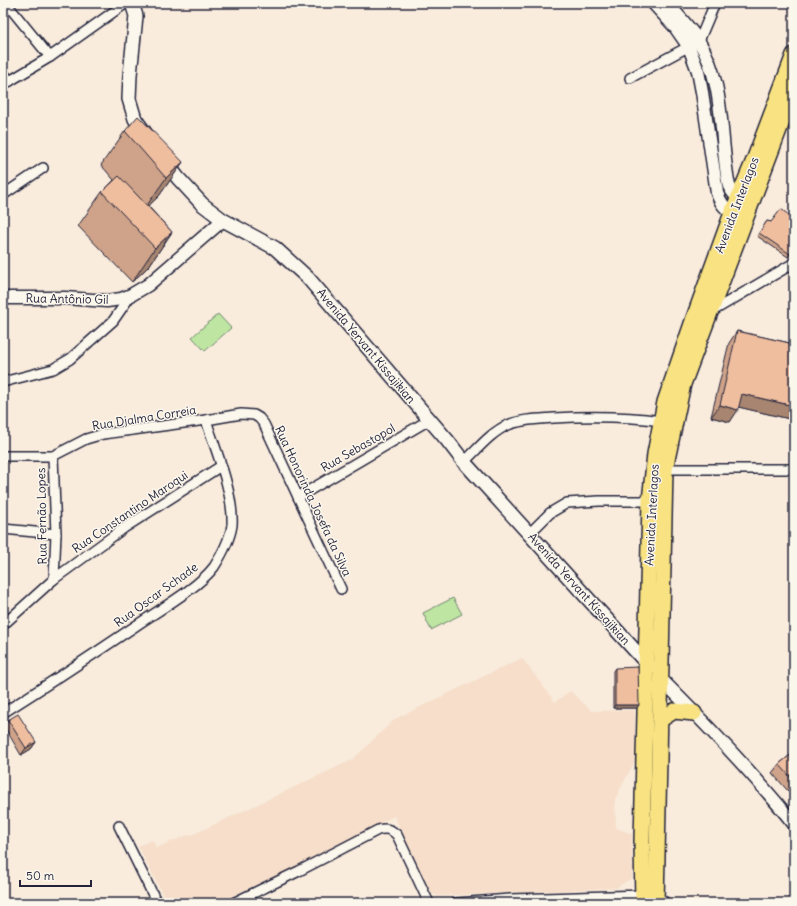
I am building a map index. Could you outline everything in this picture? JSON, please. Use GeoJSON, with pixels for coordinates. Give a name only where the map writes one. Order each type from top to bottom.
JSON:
{"type":"FeatureCollection","features":[{"type":"Feature","properties":{"kind":"main road","name":"Avenida Yervant Kissajikian"},"geometry":{"type":"LineString","coordinates":[[132,3],[136,16],[130,75],[130,99],[134,119],[178,178],[202,204],[223,220],[275,248],[308,278],[464,462],[661,679]]}},
{"type":"Feature","properties":{"kind":"main road","name":"Avenida Interlagos"},"geometry":{"type":"LineString","coordinates":[[653,900],[642,842],[650,501],[683,384],[709,313],[744,201],[755,158],[794,55]]}},
{"type":"Feature","properties":{"kind":"main road","name":"Avenida Interlagos"},"geometry":{"type":"LineString","coordinates":[[744,201],[794,90]]}},
{"type":"Feature","properties":{"kind":"main road","name":"Avenida Interlagos"},"geometry":{"type":"LineString","coordinates":[[653,900],[661,679],[659,469],[661,421],[665,402],[694,318],[739,216]]}},
{"type":"Feature","properties":{"kind":"main road"},"geometry":{"type":"LineString","coordinates":[[660,720],[674,711],[694,713]]}},
{"type":"Feature","properties":{"kind":"street"},"geometry":{"type":"LineString","coordinates":[[6,3],[50,57]]}},
{"type":"Feature","properties":{"kind":"street"},"geometry":{"type":"LineString","coordinates":[[3,73],[6,83],[50,57],[126,3]]}},
{"type":"Feature","properties":{"kind":"street"},"geometry":{"type":"LineString","coordinates":[[653,3],[694,44],[717,193],[721,205],[739,216]]}},
{"type":"Feature","properties":{"kind":"street"},"geometry":{"type":"LineString","coordinates":[[667,3],[681,18],[694,44],[710,66],[716,85],[728,180],[731,192],[744,201]]}},
{"type":"Feature","properties":{"kind":"street"},"geometry":{"type":"LineString","coordinates":[[630,78],[694,44],[715,3]]}},
{"type":"Feature","properties":{"kind":"street"},"geometry":{"type":"LineString","coordinates":[[3,195],[43,168]]}},
{"type":"Feature","properties":{"kind":"street","name":"Rua Antônio Gil"},"geometry":{"type":"LineString","coordinates":[[3,298],[65,298],[107,301],[132,296],[148,285],[223,220]]}},
{"type":"Feature","properties":{"kind":"street"},"geometry":{"type":"LineString","coordinates":[[694,318],[709,313],[794,264]]}},
{"type":"Feature","properties":{"kind":"street"},"geometry":{"type":"LineString","coordinates":[[3,382],[53,369],[70,359],[113,321],[132,296]]}},
{"type":"Feature","properties":{"kind":"street","name":"Rua Djalma Correia"},"geometry":{"type":"LineString","coordinates":[[3,456],[53,456],[86,439],[103,434],[241,414],[249,414],[259,418],[264,424]]}},
{"type":"Feature","properties":{"kind":"street"},"geometry":{"type":"LineString","coordinates":[[464,462],[501,429],[520,422],[538,419],[588,416],[628,417],[661,421]]}},
{"type":"Feature","properties":{"kind":"street","name":"Rua Oscar Schade"},"geometry":{"type":"LineString","coordinates":[[3,713],[166,606],[195,584],[213,567],[225,545],[232,527],[232,505],[206,420]]}},
{"type":"Feature","properties":{"kind":"street","name":"Rua Sebastopol"},"geometry":{"type":"LineString","coordinates":[[298,497],[429,420]]}},
{"type":"Feature","properties":{"kind":"street","name":"Rua Honorinda Josefa da Silva"},"geometry":{"type":"LineString","coordinates":[[264,424],[341,589]]}},
{"type":"Feature","properties":{"kind":"street","name":"Rua Fernão Lopes"},"geometry":{"type":"LineString","coordinates":[[3,624],[54,579],[56,534],[53,456]]}},
{"type":"Feature","properties":{"kind":"street","name":"Rua Constantino Maroqui"},"geometry":{"type":"LineString","coordinates":[[54,579],[124,528],[221,466]]}},
{"type":"Feature","properties":{"kind":"street"},"geometry":{"type":"LineString","coordinates":[[659,469],[794,469]]}},
{"type":"Feature","properties":{"kind":"street"},"geometry":{"type":"LineString","coordinates":[[529,534],[550,513],[567,503],[600,501],[650,501]]}},
{"type":"Feature","properties":{"kind":"street"},"geometry":{"type":"LineString","coordinates":[[4,530],[56,534]]}},
{"type":"Feature","properties":{"kind":"street"},"geometry":{"type":"LineString","coordinates":[[661,679],[694,713],[794,824]]}},
{"type":"Feature","properties":{"kind":"street"},"geometry":{"type":"LineString","coordinates":[[119,826],[157,903]]}},
{"type":"Feature","properties":{"kind":"street"},"geometry":{"type":"LineString","coordinates":[[233,903],[299,872],[378,830],[383,829],[393,831],[397,835],[428,903]]}},
{"type":"Feature","properties":{"kind":"street"},"geometry":{"type":"LineString","coordinates":[[456,903],[653,900]]}},
{"type":"Feature","properties":{"kind":"shaded area"},"geometry":{"type":"Polygon","coordinates":[[[522,658],[555,702],[570,691],[592,711],[635,710],[635,761],[615,799],[616,828],[632,834],[632,878],[616,888],[434,895],[431,893],[394,816],[281,874],[217,903],[167,903],[138,846],[153,840],[156,848],[185,836],[194,834],[352,760],[395,719],[522,658]]]}},
{"type":"Feature","properties":{"kind":"green space"},"geometry":{"type":"Polygon","coordinates":[[[218,314],[231,328],[205,351],[192,337],[218,314]]]}},
{"type":"Feature","properties":{"kind":"green space"},"geometry":{"type":"Polygon","coordinates":[[[453,598],[462,614],[431,630],[423,613],[453,598]]]}},
{"type":"Feature","properties":{"kind":"building"},"geometry":{"type":"Polygon","coordinates":[[[138,116],[183,162],[166,178],[125,131],[138,116]]]}},
{"type":"Feature","properties":{"kind":"building"},"geometry":{"type":"Polygon","coordinates":[[[119,176],[172,232],[155,248],[102,192],[119,176]]]}},
{"type":"Feature","properties":{"kind":"building"},"geometry":{"type":"Polygon","coordinates":[[[781,209],[794,219],[794,235],[792,238],[794,240],[794,248],[790,254],[759,233],[767,221],[771,222],[781,209]]]}},
{"type":"Feature","properties":{"kind":"building"},"geometry":{"type":"Polygon","coordinates":[[[737,331],[794,344],[794,406],[742,394],[738,410],[720,405],[737,331]]]}},
{"type":"Feature","properties":{"kind":"building"},"geometry":{"type":"Polygon","coordinates":[[[638,667],[639,705],[615,705],[615,668],[638,667]]]}},
{"type":"Feature","properties":{"kind":"building"},"geometry":{"type":"Polygon","coordinates":[[[18,714],[36,742],[26,748],[8,720],[18,714]]]}},
{"type":"Feature","properties":{"kind":"building"},"geometry":{"type":"Polygon","coordinates":[[[794,752],[794,781],[779,764],[794,752]]]}}]}
